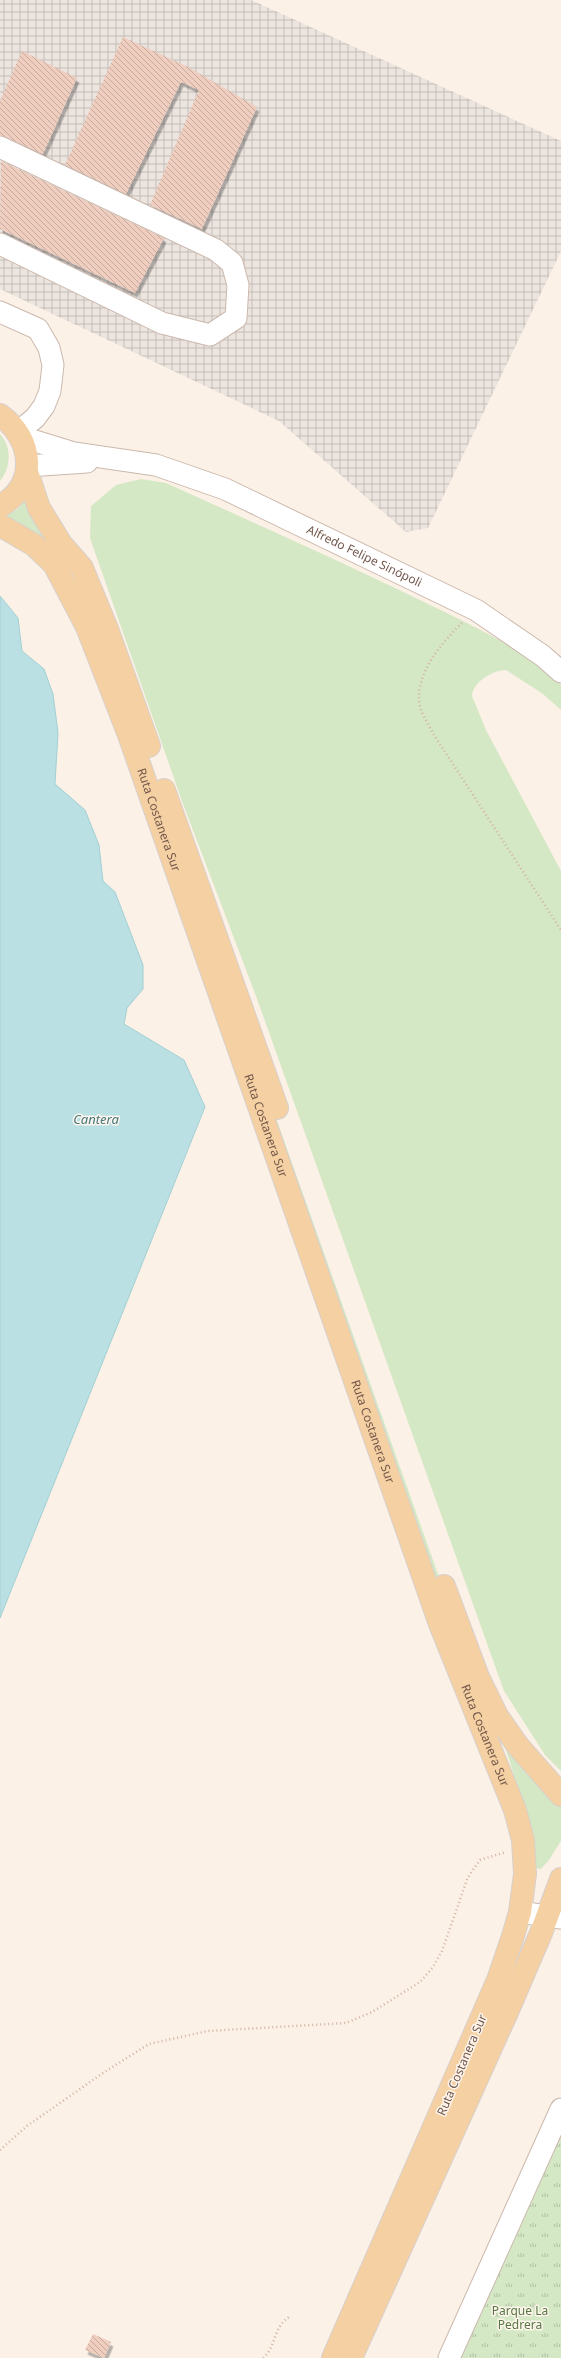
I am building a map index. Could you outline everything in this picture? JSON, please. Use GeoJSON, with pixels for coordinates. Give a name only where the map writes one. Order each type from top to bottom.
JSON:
{"type":"FeatureCollection","features":[{"type":"Feature","properties":{"kind":"main road"},"geometry":{"type":"LineString","coordinates":[[0,415],[20,434]]}},
{"type":"Feature","properties":{"kind":"main road","name":"Ruta Costanera Sur"},"geometry":{"type":"LineString","coordinates":[[20,434],[26,451],[27,469],[39,508],[61,544],[82,568],[107,629],[453,1614],[478,1677],[497,1716],[518,1746],[561,1795]]}},
{"type":"Feature","properties":{"kind":"main road"},"geometry":{"type":"LineString","coordinates":[[0,506],[18,490],[27,469]]}},
{"type":"Feature","properties":{"kind":"main road","name":"Ruta Costanera Sur"},"geometry":{"type":"LineString","coordinates":[[0,525],[34,545],[54,564],[87,627],[129,735],[440,1624],[515,1810],[524,1848],[525,1874],[520,1912],[498,1980],[333,2358]]}},
{"type":"Feature","properties":{"kind":"main road","name":"Ruta Costanera Sur"},"geometry":{"type":"LineString","coordinates":[[351,2358],[508,2010],[557,1916],[561,1879]]}},
{"type":"Feature","properties":{"kind":"street"},"geometry":{"type":"LineString","coordinates":[[0,147],[216,250],[232,263],[238,285],[236,318],[210,335],[162,323],[0,244]]}},
{"type":"Feature","properties":{"kind":"street"},"geometry":{"type":"LineString","coordinates":[[0,312],[38,329],[49,348],[53,365],[51,385],[44,406],[20,434],[74,453],[156,465]]}},
{"type":"Feature","properties":{"kind":"street"},"geometry":{"type":"LineString","coordinates":[[27,469],[89,462],[156,465]]}},
{"type":"Feature","properties":{"kind":"street","name":"Alfredo Felipe Sinópoli"},"geometry":{"type":"LineString","coordinates":[[156,465],[225,489],[476,610],[543,656],[561,672]]}},
{"type":"Feature","properties":{"kind":"street"},"geometry":{"type":"LineString","coordinates":[[520,1912],[557,1916]]}},
{"type":"Feature","properties":{"kind":"street"},"geometry":{"type":"LineString","coordinates":[[449,2358],[561,2109]]}},
{"type":"Feature","properties":{"kind":"path"},"geometry":{"type":"LineString","coordinates":[[476,610],[451,634],[428,663],[421,683],[421,709],[434,735],[561,930]]}},
{"type":"Feature","properties":{"kind":"path"},"geometry":{"type":"LineString","coordinates":[[0,2150],[27,2126],[103,2073],[150,2044],[208,2031],[346,2022],[372,2012],[420,1982],[434,1967],[442,1951],[468,1877],[480,1860],[500,1853],[524,1848]]}},
{"type":"Feature","properties":{"kind":"path"},"geometry":{"type":"LineString","coordinates":[[263,2358],[269,2352],[277,2328],[285,2319],[291,2316]]}},
{"type":"Feature","properties":{"kind":"shaded area"},"geometry":{"type":"Polygon","coordinates":[[[0,0],[251,0],[561,141],[561,251],[428,528],[406,532],[279,421],[0,289],[0,0]]]}},
{"type":"Feature","properties":{"kind":"green space"},"geometry":{"type":"Polygon","coordinates":[[[0,434],[7,445],[9,458],[4,476],[0,481],[0,434]]]}},
{"type":"Feature","properties":{"kind":"green space"},"geometry":{"type":"Polygon","coordinates":[[[141,479],[166,483],[327,556],[459,619],[495,638],[529,659],[546,671],[561,685],[561,710],[543,694],[506,670],[495,672],[484,678],[476,686],[472,696],[486,730],[561,871],[561,1771],[545,1755],[504,1691],[256,996],[183,804],[90,538],[91,506],[116,485],[141,479]]]}},
{"type":"Feature","properties":{"kind":"green space"},"geometry":{"type":"Polygon","coordinates":[[[27,499],[88,588],[472,1670],[561,1806],[561,1841],[549,1860],[541,1869],[530,1867],[533,1836],[506,1750],[465,1662],[87,598],[64,563],[3,517],[18,509],[27,499]]]}},
{"type":"Feature","properties":{"kind":"green space","name":"Parque La Pedrera"},"geometry":{"type":"Polygon","coordinates":[[[561,2130],[561,2358],[458,2358],[561,2130]]]}},
{"type":"Feature","properties":{"kind":"water","name":"Cantera"},"geometry":{"type":"Polygon","coordinates":[[[0,596],[18,618],[22,651],[44,669],[53,694],[58,733],[55,784],[85,810],[99,845],[103,881],[115,892],[143,965],[143,989],[127,1008],[124,1024],[184,1060],[205,1107],[0,1618],[0,596]]]}},
{"type":"Feature","properties":{"kind":"building"},"geometry":{"type":"Polygon","coordinates":[[[123,37],[188,67],[257,107],[202,229],[150,205],[199,90],[181,82],[126,194],[65,165],[123,37]]]}},
{"type":"Feature","properties":{"kind":"building"},"geometry":{"type":"Polygon","coordinates":[[[22,51],[77,78],[43,154],[0,135],[0,101],[22,51]]]}},
{"type":"Feature","properties":{"kind":"building"},"geometry":{"type":"Polygon","coordinates":[[[1,161],[164,238],[135,293],[0,229],[1,161]]]}},
{"type":"Feature","properties":{"kind":"building"},"geometry":{"type":"Polygon","coordinates":[[[93,2334],[111,2342],[104,2358],[85,2350],[93,2334]]]}}]}
